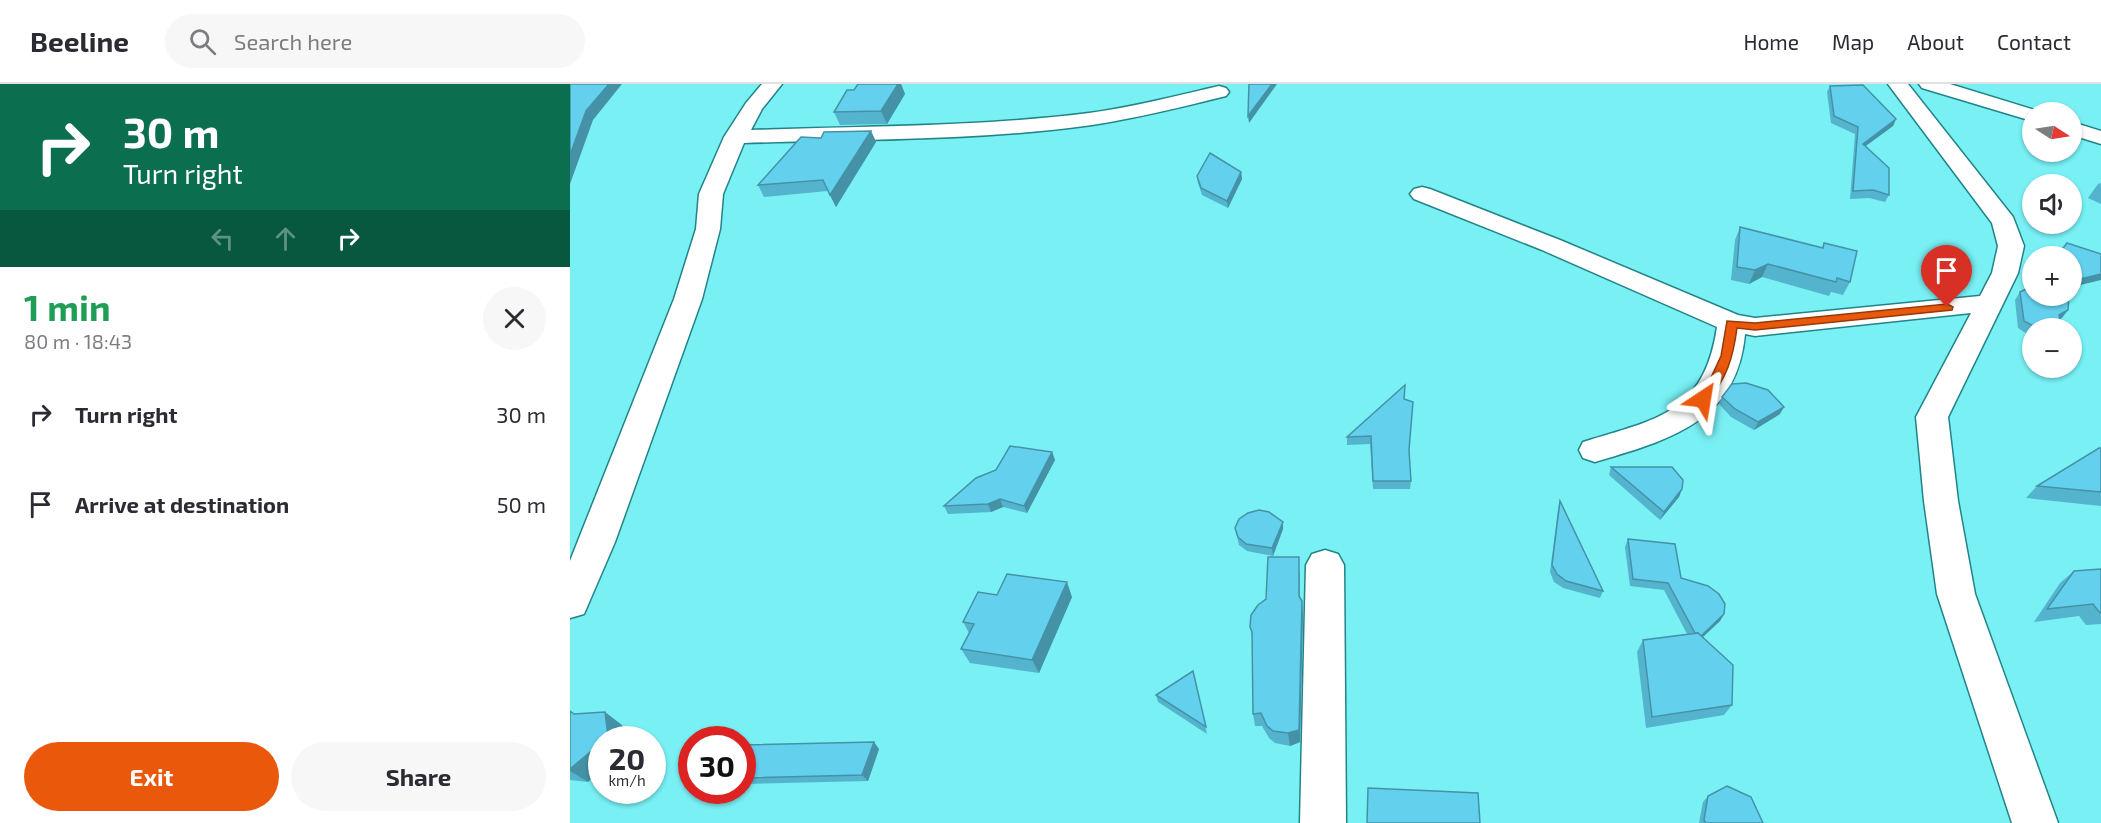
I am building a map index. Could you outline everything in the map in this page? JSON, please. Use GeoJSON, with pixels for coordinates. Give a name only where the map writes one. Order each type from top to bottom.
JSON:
{"type":"FeatureCollection","features":[{"type":"Feature","properties":{"kind":"street"},"geometry":{"type":"LineString","coordinates":[[570,602],[597,542],[688,299],[708,229],[711,194],[735,137],[753,107],[772,84]]}},
{"type":"Feature","properties":{"kind":"street"},"geometry":{"type":"LineString","coordinates":[[1898,84],[2004,222],[2011,246],[2005,273],[1932,417],[1941,501],[1956,594],[2035,823]]}},
{"type":"Feature","properties":{"kind":"street"},"geometry":{"type":"LineString","coordinates":[[1929,84],[2022,112]]}},
{"type":"Feature","properties":{"kind":"street"},"geometry":{"type":"LineString","coordinates":[[735,137],[973,129],[1072,121],[1131,112],[1219,92]]}},
{"type":"Feature","properties":{"kind":"street"},"geometry":{"type":"LineString","coordinates":[[2082,131],[2101,138]]}},
{"type":"Feature","properties":{"kind":"street"},"geometry":{"type":"LineString","coordinates":[[1422,194],[1551,245],[1732,323],[1755,327],[1990,303]]}},
{"type":"Feature","properties":{"kind":"street"},"geometry":{"type":"LineString","coordinates":[[1595,450],[1665,430],[1692,412],[1714,385],[1727,356],[1732,323]]}},
{"type":"Feature","properties":{"kind":"street"},"geometry":{"type":"LineString","coordinates":[[1323,823],[1326,565]]}},
{"type":"Feature","properties":{"kind":"building"},"geometry":{"type":"Polygon","coordinates":[[[570,84],[609,84],[586,111],[570,155],[570,84]]]}},
{"type":"Feature","properties":{"kind":"building"},"geometry":{"type":"Polygon","coordinates":[[[858,84],[898,84],[881,111],[834,112],[847,90],[854,90],[858,84]]]}},
{"type":"Feature","properties":{"kind":"building"},"geometry":{"type":"Polygon","coordinates":[[[1249,84],[1272,84],[1248,116],[1249,84]]]}},
{"type":"Feature","properties":{"kind":"building"},"geometry":{"type":"Polygon","coordinates":[[[1863,85],[1896,119],[1863,144],[1889,168],[1889,195],[1873,190],[1853,191],[1858,127],[1834,116],[1830,86],[1863,85]]]}},
{"type":"Feature","properties":{"kind":"building"},"geometry":{"type":"Polygon","coordinates":[[[871,131],[830,195],[823,180],[758,185],[801,137],[821,138],[824,132],[871,131]]]}},
{"type":"Feature","properties":{"kind":"building"},"geometry":{"type":"Polygon","coordinates":[[[1210,153],[1241,172],[1227,201],[1201,188],[1197,176],[1210,153]]]}},
{"type":"Feature","properties":{"kind":"building"},"geometry":{"type":"Polygon","coordinates":[[[1740,227],[1823,248],[1824,243],[1857,251],[1850,282],[1837,278],[1836,282],[1768,264],[1755,270],[1737,267],[1740,227]]]}},
{"type":"Feature","properties":{"kind":"building"},"geometry":{"type":"Polygon","coordinates":[[[2082,248],[2101,254],[2101,274],[2082,279],[2082,248]]]}},
{"type":"Feature","properties":{"kind":"building"},"geometry":{"type":"Polygon","coordinates":[[[2022,291],[2022,306],[2068,306],[2068,310],[2059,315],[2059,318],[2024,318],[2020,292],[2022,291]]]}},
{"type":"Feature","properties":{"kind":"building"},"geometry":{"type":"Polygon","coordinates":[[[1746,383],[1768,390],[1784,407],[1758,422],[1735,409],[1722,397],[1732,384],[1746,383]]]}},
{"type":"Feature","properties":{"kind":"building"},"geometry":{"type":"Polygon","coordinates":[[[1405,385],[1404,399],[1413,402],[1409,450],[1411,481],[1373,481],[1371,436],[1347,437],[1405,385]]]}},
{"type":"Feature","properties":{"kind":"building"},"geometry":{"type":"Polygon","coordinates":[[[1010,446],[1052,452],[1024,506],[1000,499],[988,504],[944,506],[976,478],[996,470],[1010,446]]]}},
{"type":"Feature","properties":{"kind":"building"},"geometry":{"type":"Polygon","coordinates":[[[2101,448],[2101,492],[2037,486],[2101,448]]]}},
{"type":"Feature","properties":{"kind":"building"},"geometry":{"type":"Polygon","coordinates":[[[1611,467],[1672,467],[1683,480],[1682,489],[1664,512],[1611,467]]]}},
{"type":"Feature","properties":{"kind":"building"},"geometry":{"type":"Polygon","coordinates":[[[1560,501],[1603,591],[1566,581],[1557,574],[1552,565],[1560,501]]]}},
{"type":"Feature","properties":{"kind":"building"},"geometry":{"type":"Polygon","coordinates":[[[1259,510],[1269,512],[1283,522],[1272,548],[1246,544],[1238,537],[1235,528],[1239,519],[1259,510]]]}},
{"type":"Feature","properties":{"kind":"building"},"geometry":{"type":"Polygon","coordinates":[[[1628,539],[1675,544],[1681,578],[1708,586],[1719,594],[1725,604],[1724,614],[1701,636],[1695,633],[1668,583],[1633,579],[1628,539]]]}},
{"type":"Feature","properties":{"kind":"building"},"geometry":{"type":"Polygon","coordinates":[[[1268,557],[1299,557],[1299,596],[1302,601],[1299,730],[1288,733],[1273,731],[1267,726],[1261,713],[1253,714],[1251,615],[1266,599],[1268,557]]]}},
{"type":"Feature","properties":{"kind":"building"},"geometry":{"type":"Polygon","coordinates":[[[2101,569],[2101,613],[2093,604],[2047,609],[2074,571],[2101,569]]]}},
{"type":"Feature","properties":{"kind":"building"},"geometry":{"type":"Polygon","coordinates":[[[1007,574],[1067,582],[1032,660],[961,649],[974,624],[963,622],[978,592],[997,595],[1007,574]]]}},
{"type":"Feature","properties":{"kind":"building"},"geometry":{"type":"Polygon","coordinates":[[[1698,633],[1733,665],[1732,705],[1652,717],[1643,640],[1698,633]]]}},
{"type":"Feature","properties":{"kind":"building"},"geometry":{"type":"Polygon","coordinates":[[[1193,671],[1206,727],[1156,695],[1193,671]]]}},
{"type":"Feature","properties":{"kind":"building"},"geometry":{"type":"Polygon","coordinates":[[[570,711],[574,714],[605,712],[607,726],[588,726],[588,754],[570,769],[570,711]]]}},
{"type":"Feature","properties":{"kind":"building"},"geometry":{"type":"Polygon","coordinates":[[[874,742],[862,775],[756,778],[756,745],[874,742]]]}},
{"type":"Feature","properties":{"kind":"building"},"geometry":{"type":"Polygon","coordinates":[[[1727,786],[1751,797],[1763,823],[1706,823],[1704,820],[1708,796],[1727,786]]]}},
{"type":"Feature","properties":{"kind":"building"},"geometry":{"type":"Polygon","coordinates":[[[1368,788],[1478,793],[1480,823],[1367,823],[1368,788]]]}},
{"type":"Feature","properties":{"kind":"route"},"geometry":{"type":"LineString","coordinates":[[1703,399],[1714,385],[1727,356],[1732,323],[1755,327],[1947,307]]}}]}
